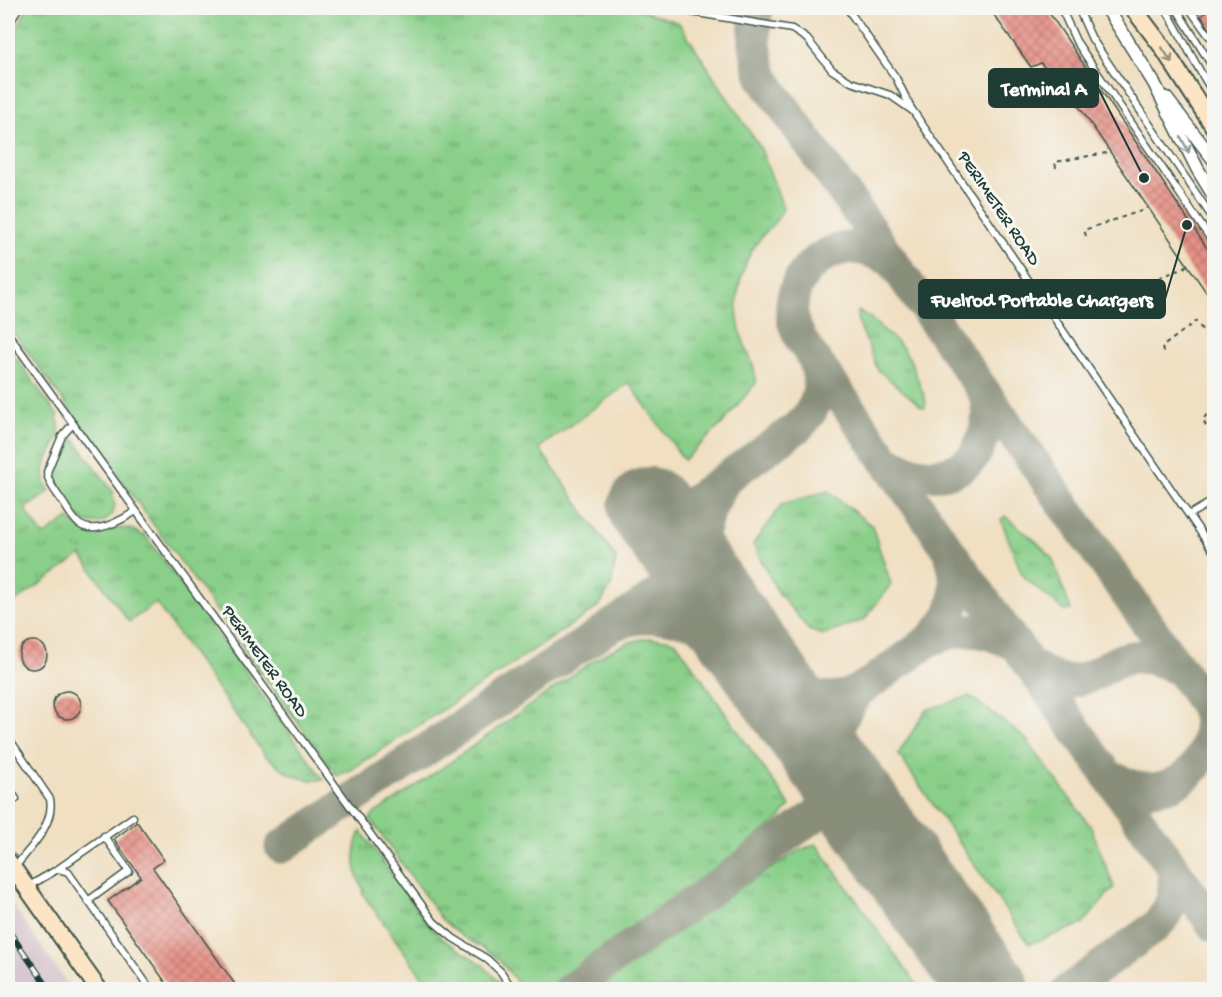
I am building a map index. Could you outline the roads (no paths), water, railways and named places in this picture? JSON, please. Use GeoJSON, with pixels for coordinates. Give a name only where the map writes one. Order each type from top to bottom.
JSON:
{"type":"FeatureCollection","features":[{"type":"Feature","properties":{"kind":"main road"},"geometry":{"type":"LineString","coordinates":[[1138,11],[1215,127]]}},
{"type":"Feature","properties":{"kind":"main road"},"geometry":{"type":"LineString","coordinates":[[10,865],[99,990]]}},
{"type":"Feature","properties":{"kind":"street"},"geometry":{"type":"LineString","coordinates":[[1107,8],[1154,83],[1198,170],[1215,196]]}},
{"type":"Feature","properties":{"kind":"street"},"geometry":{"type":"LineString","coordinates":[[1154,83],[1215,160]]}},
{"type":"Feature","properties":{"kind":"lane"},"geometry":{"type":"LineString","coordinates":[[8,27],[18,8]]}},
{"type":"Feature","properties":{"kind":"lane","name":"PERIMETER ROAD"},"geometry":{"type":"LineString","coordinates":[[668,8],[792,29],[807,39],[832,70],[851,82],[890,95],[913,111],[1215,552]]}},
{"type":"Feature","properties":{"kind":"lane"},"geometry":{"type":"LineString","coordinates":[[847,8],[896,78],[913,111]]}},
{"type":"Feature","properties":{"kind":"lane"},"geometry":{"type":"LineString","coordinates":[[1061,8],[1076,41],[1215,244]]}},
{"type":"Feature","properties":{"kind":"lane"},"geometry":{"type":"LineString","coordinates":[[1078,8],[1092,39],[1215,220]]}},
{"type":"Feature","properties":{"kind":"lane"},"geometry":{"type":"LineString","coordinates":[[1165,8],[1201,74],[1215,94]]}},
{"type":"Feature","properties":{"kind":"lane"},"geometry":{"type":"LineString","coordinates":[[1176,8],[1215,69]]}},
{"type":"Feature","properties":{"kind":"lane"},"geometry":{"type":"LineString","coordinates":[[1189,8],[1209,36],[1215,39]]}},
{"type":"Feature","properties":{"kind":"lane","name":"PERIMETER ROAD"},"geometry":{"type":"LineString","coordinates":[[8,334],[434,922],[453,938],[487,959],[501,972],[513,990]]}},
{"type":"Feature","properties":{"kind":"lane"},"geometry":{"type":"LineString","coordinates":[[73,424],[62,436],[47,472],[52,486],[75,519],[80,524],[94,528],[123,519],[136,511]]}},
{"type":"Feature","properties":{"kind":"lane"},"geometry":{"type":"LineString","coordinates":[[1189,515],[1215,500]]}},
{"type":"Feature","properties":{"kind":"lane"},"geometry":{"type":"LineString","coordinates":[[8,737],[50,800],[52,808],[45,827],[10,865]]}},
{"type":"Feature","properties":{"kind":"lane"},"geometry":{"type":"LineString","coordinates":[[8,787],[16,799]]}},
{"type":"Feature","properties":{"kind":"lane"},"geometry":{"type":"LineString","coordinates":[[27,888],[132,817]]}},
{"type":"Feature","properties":{"kind":"lane"},"geometry":{"type":"LineString","coordinates":[[88,901],[129,871],[104,836]]}},
{"type":"Feature","properties":{"kind":"lane"},"geometry":{"type":"LineString","coordinates":[[58,869],[68,872],[151,990]]}},
{"type":"Feature","properties":{"kind":"railway"},"geometry":{"type":"LineString","coordinates":[[8,930],[50,990]]}},
{"type":"Feature","properties":{"kind":"place","name":"Terminal A"},"geometry":{"type":"Point","coordinates":[1144,178]}},
{"type":"Feature","properties":{"kind":"place","name":"Fuelrod Portable Chargers"},"geometry":{"type":"Point","coordinates":[1187,225]}}]}
